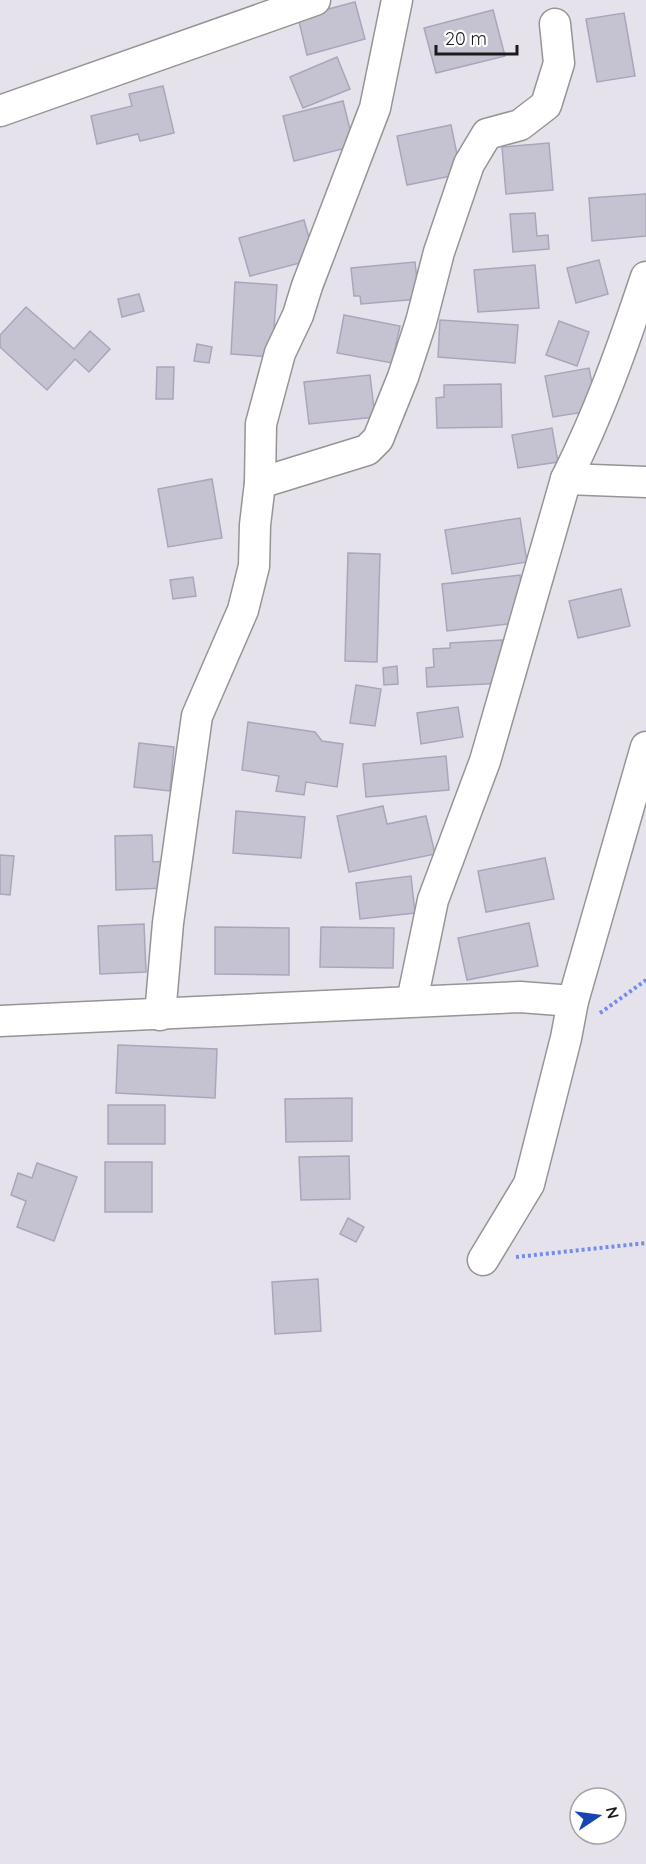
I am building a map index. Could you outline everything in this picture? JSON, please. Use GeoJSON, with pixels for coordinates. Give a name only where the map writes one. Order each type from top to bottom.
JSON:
{"type":"FeatureCollection","features":[{"type":"Feature","properties":{"kind":"street"},"geometry":{"type":"LineString","coordinates":[[0,111],[315,0]]}},
{"type":"Feature","properties":{"kind":"street"},"geometry":{"type":"LineString","coordinates":[[160,1015],[168,923],[197,716],[243,610],[254,566],[255,525],[260,483],[261,424],[280,353],[298,315],[375,108],[397,0]]}},
{"type":"Feature","properties":{"kind":"street"},"geometry":{"type":"LineString","coordinates":[[260,483],[367,450],[378,439],[403,377],[421,322],[439,252],[469,164],[487,134],[520,125],[546,105],[559,63],[555,24]]}},
{"type":"Feature","properties":{"kind":"street"},"geometry":{"type":"LineString","coordinates":[[412,1001],[433,900],[485,761],[566,479],[587,437],[623,347],[646,277]]}},
{"type":"Feature","properties":{"kind":"street"},"geometry":{"type":"LineString","coordinates":[[566,479],[646,482]]}},
{"type":"Feature","properties":{"kind":"street"},"geometry":{"type":"LineString","coordinates":[[483,1260],[529,1184],[566,1038],[573,1000],[646,747]]}},
{"type":"Feature","properties":{"kind":"street"},"geometry":{"type":"LineString","coordinates":[[0,1021],[520,997],[573,1000]]}},
{"type":"Feature","properties":{"kind":"path"},"geometry":{"type":"LineString","coordinates":[[566,1038],[646,980]]}},
{"type":"Feature","properties":{"kind":"path"},"geometry":{"type":"LineString","coordinates":[[483,1260],[646,1243]]}},
{"type":"Feature","properties":{"kind":"building"},"geometry":{"type":"Polygon","coordinates":[[[355,2],[365,39],[307,55],[298,17],[355,2]]]}},
{"type":"Feature","properties":{"kind":"building"},"geometry":{"type":"Polygon","coordinates":[[[493,10],[505,56],[436,73],[424,28],[493,10]]]}},
{"type":"Feature","properties":{"kind":"building"},"geometry":{"type":"Polygon","coordinates":[[[624,13],[635,76],[597,82],[586,19],[624,13]]]}},
{"type":"Feature","properties":{"kind":"building"},"geometry":{"type":"Polygon","coordinates":[[[337,57],[350,89],[303,108],[290,77],[337,57]]]}},
{"type":"Feature","properties":{"kind":"building"},"geometry":{"type":"Polygon","coordinates":[[[163,86],[174,133],[140,141],[138,134],[97,144],[91,116],[132,106],[129,94],[163,86]]]}},
{"type":"Feature","properties":{"kind":"building"},"geometry":{"type":"Polygon","coordinates":[[[343,101],[354,146],[294,161],[283,116],[343,101]]]}},
{"type":"Feature","properties":{"kind":"building"},"geometry":{"type":"Polygon","coordinates":[[[451,125],[461,174],[407,185],[397,136],[451,125]]]}},
{"type":"Feature","properties":{"kind":"building"},"geometry":{"type":"Polygon","coordinates":[[[549,143],[553,190],[506,194],[502,147],[549,143]]]}},
{"type":"Feature","properties":{"kind":"building"},"geometry":{"type":"Polygon","coordinates":[[[646,194],[646,236],[592,241],[589,198],[646,194]]]}},
{"type":"Feature","properties":{"kind":"building"},"geometry":{"type":"Polygon","coordinates":[[[535,213],[537,236],[548,235],[549,249],[513,252],[510,214],[535,213]]]}},
{"type":"Feature","properties":{"kind":"building"},"geometry":{"type":"Polygon","coordinates":[[[304,220],[315,259],[250,276],[239,238],[304,220]]]}},
{"type":"Feature","properties":{"kind":"building"},"geometry":{"type":"Polygon","coordinates":[[[599,260],[608,294],[576,303],[567,268],[599,260]]]}},
{"type":"Feature","properties":{"kind":"building"},"geometry":{"type":"Polygon","coordinates":[[[415,262],[419,299],[361,304],[360,296],[354,296],[351,268],[415,262]]]}},
{"type":"Feature","properties":{"kind":"building"},"geometry":{"type":"Polygon","coordinates":[[[535,265],[539,308],[478,312],[474,270],[535,265]]]}},
{"type":"Feature","properties":{"kind":"building"},"geometry":{"type":"Polygon","coordinates":[[[235,282],[277,285],[272,357],[231,354],[235,282]]]}},
{"type":"Feature","properties":{"kind":"building"},"geometry":{"type":"Polygon","coordinates":[[[139,294],[144,311],[122,317],[118,299],[139,294]]]}},
{"type":"Feature","properties":{"kind":"building"},"geometry":{"type":"Polygon","coordinates":[[[26,307],[74,349],[90,331],[110,349],[89,372],[75,359],[47,390],[0,347],[0,335],[26,307]]]}},
{"type":"Feature","properties":{"kind":"building"},"geometry":{"type":"Polygon","coordinates":[[[344,315],[400,326],[392,363],[337,353],[344,315]]]}},
{"type":"Feature","properties":{"kind":"building"},"geometry":{"type":"Polygon","coordinates":[[[440,320],[518,325],[515,363],[438,357],[440,320]]]}},
{"type":"Feature","properties":{"kind":"building"},"geometry":{"type":"Polygon","coordinates":[[[559,321],[589,332],[577,366],[546,355],[559,321]]]}},
{"type":"Feature","properties":{"kind":"building"},"geometry":{"type":"Polygon","coordinates":[[[197,344],[212,347],[209,363],[194,361],[197,344]]]}},
{"type":"Feature","properties":{"kind":"building"},"geometry":{"type":"Polygon","coordinates":[[[157,367],[174,367],[173,399],[156,399],[157,367]]]}},
{"type":"Feature","properties":{"kind":"building"},"geometry":{"type":"Polygon","coordinates":[[[589,368],[597,410],[553,417],[545,376],[589,368]]]}},
{"type":"Feature","properties":{"kind":"building"},"geometry":{"type":"Polygon","coordinates":[[[370,375],[375,417],[309,424],[304,382],[370,375]]]}},
{"type":"Feature","properties":{"kind":"building"},"geometry":{"type":"Polygon","coordinates":[[[501,384],[502,427],[437,428],[436,398],[444,397],[444,385],[501,384]]]}},
{"type":"Feature","properties":{"kind":"building"},"geometry":{"type":"Polygon","coordinates":[[[552,428],[558,462],[518,468],[512,435],[552,428]]]}},
{"type":"Feature","properties":{"kind":"building"},"geometry":{"type":"Polygon","coordinates":[[[212,479],[222,538],[168,547],[158,489],[212,479]]]}},
{"type":"Feature","properties":{"kind":"building"},"geometry":{"type":"Polygon","coordinates":[[[520,518],[527,562],[452,574],[445,530],[520,518]]]}},
{"type":"Feature","properties":{"kind":"building"},"geometry":{"type":"Polygon","coordinates":[[[348,553],[380,554],[377,662],[345,661],[348,553]]]}},
{"type":"Feature","properties":{"kind":"building"},"geometry":{"type":"Polygon","coordinates":[[[520,575],[525,622],[447,631],[442,584],[520,575]]]}},
{"type":"Feature","properties":{"kind":"building"},"geometry":{"type":"Polygon","coordinates":[[[193,577],[196,596],[173,599],[170,580],[193,577]]]}},
{"type":"Feature","properties":{"kind":"building"},"geometry":{"type":"Polygon","coordinates":[[[621,589],[630,626],[578,638],[569,601],[621,589]]]}},
{"type":"Feature","properties":{"kind":"building"},"geometry":{"type":"Polygon","coordinates":[[[502,640],[505,683],[427,687],[426,668],[434,667],[433,649],[450,648],[450,643],[502,640]]]}},
{"type":"Feature","properties":{"kind":"building"},"geometry":{"type":"Polygon","coordinates":[[[397,666],[398,684],[384,685],[383,668],[397,666]]]}},
{"type":"Feature","properties":{"kind":"building"},"geometry":{"type":"Polygon","coordinates":[[[356,685],[381,689],[375,726],[350,723],[356,685]]]}},
{"type":"Feature","properties":{"kind":"building"},"geometry":{"type":"Polygon","coordinates":[[[458,707],[463,737],[421,744],[417,713],[458,707]]]}},
{"type":"Feature","properties":{"kind":"building"},"geometry":{"type":"Polygon","coordinates":[[[248,722],[315,732],[322,741],[343,744],[337,787],[306,782],[304,795],[276,791],[279,776],[242,770],[248,722]]]}},
{"type":"Feature","properties":{"kind":"building"},"geometry":{"type":"Polygon","coordinates":[[[139,743],[174,747],[170,791],[134,787],[139,743]]]}},
{"type":"Feature","properties":{"kind":"building"},"geometry":{"type":"Polygon","coordinates":[[[446,756],[449,790],[366,797],[363,764],[446,756]]]}},
{"type":"Feature","properties":{"kind":"building"},"geometry":{"type":"Polygon","coordinates":[[[383,806],[387,824],[426,816],[435,854],[349,872],[337,816],[383,806]]]}},
{"type":"Feature","properties":{"kind":"building"},"geometry":{"type":"Polygon","coordinates":[[[236,811],[305,817],[301,858],[233,853],[236,811]]]}},
{"type":"Feature","properties":{"kind":"building"},"geometry":{"type":"Polygon","coordinates":[[[152,835],[153,862],[165,861],[166,888],[116,890],[115,836],[152,835]]]}},
{"type":"Feature","properties":{"kind":"building"},"geometry":{"type":"Polygon","coordinates":[[[0,855],[14,856],[10,895],[0,894],[0,855]]]}},
{"type":"Feature","properties":{"kind":"building"},"geometry":{"type":"Polygon","coordinates":[[[545,858],[554,899],[486,912],[478,871],[545,858]]]}},
{"type":"Feature","properties":{"kind":"building"},"geometry":{"type":"Polygon","coordinates":[[[411,876],[415,913],[360,919],[356,883],[411,876]]]}},
{"type":"Feature","properties":{"kind":"building"},"geometry":{"type":"Polygon","coordinates":[[[529,923],[538,966],[467,980],[458,938],[529,923]]]}},
{"type":"Feature","properties":{"kind":"building"},"geometry":{"type":"Polygon","coordinates":[[[144,924],[146,972],[100,974],[98,926],[144,924]]]}},
{"type":"Feature","properties":{"kind":"building"},"geometry":{"type":"Polygon","coordinates":[[[215,927],[289,928],[289,975],[215,974],[215,927]]]}},
{"type":"Feature","properties":{"kind":"building"},"geometry":{"type":"Polygon","coordinates":[[[321,927],[394,928],[393,968],[320,967],[321,927]]]}},
{"type":"Feature","properties":{"kind":"building"},"geometry":{"type":"Polygon","coordinates":[[[118,1045],[217,1049],[215,1098],[116,1093],[118,1045]]]}},
{"type":"Feature","properties":{"kind":"building"},"geometry":{"type":"Polygon","coordinates":[[[352,1098],[352,1141],[286,1142],[285,1099],[352,1098]]]}},
{"type":"Feature","properties":{"kind":"building"},"geometry":{"type":"Polygon","coordinates":[[[108,1105],[165,1105],[165,1144],[108,1144],[108,1105]]]}},
{"type":"Feature","properties":{"kind":"building"},"geometry":{"type":"Polygon","coordinates":[[[349,1156],[350,1199],[301,1200],[299,1157],[349,1156]]]}},
{"type":"Feature","properties":{"kind":"building"},"geometry":{"type":"Polygon","coordinates":[[[105,1162],[152,1162],[152,1212],[105,1212],[105,1162]]]}},
{"type":"Feature","properties":{"kind":"building"},"geometry":{"type":"Polygon","coordinates":[[[37,1163],[77,1177],[54,1241],[17,1227],[26,1201],[11,1195],[18,1173],[32,1178],[37,1163]]]}},
{"type":"Feature","properties":{"kind":"building"},"geometry":{"type":"Polygon","coordinates":[[[348,1218],[364,1227],[356,1242],[340,1234],[348,1218]]]}},
{"type":"Feature","properties":{"kind":"building"},"geometry":{"type":"Polygon","coordinates":[[[318,1279],[321,1331],[275,1334],[272,1282],[318,1279]]]}}]}
